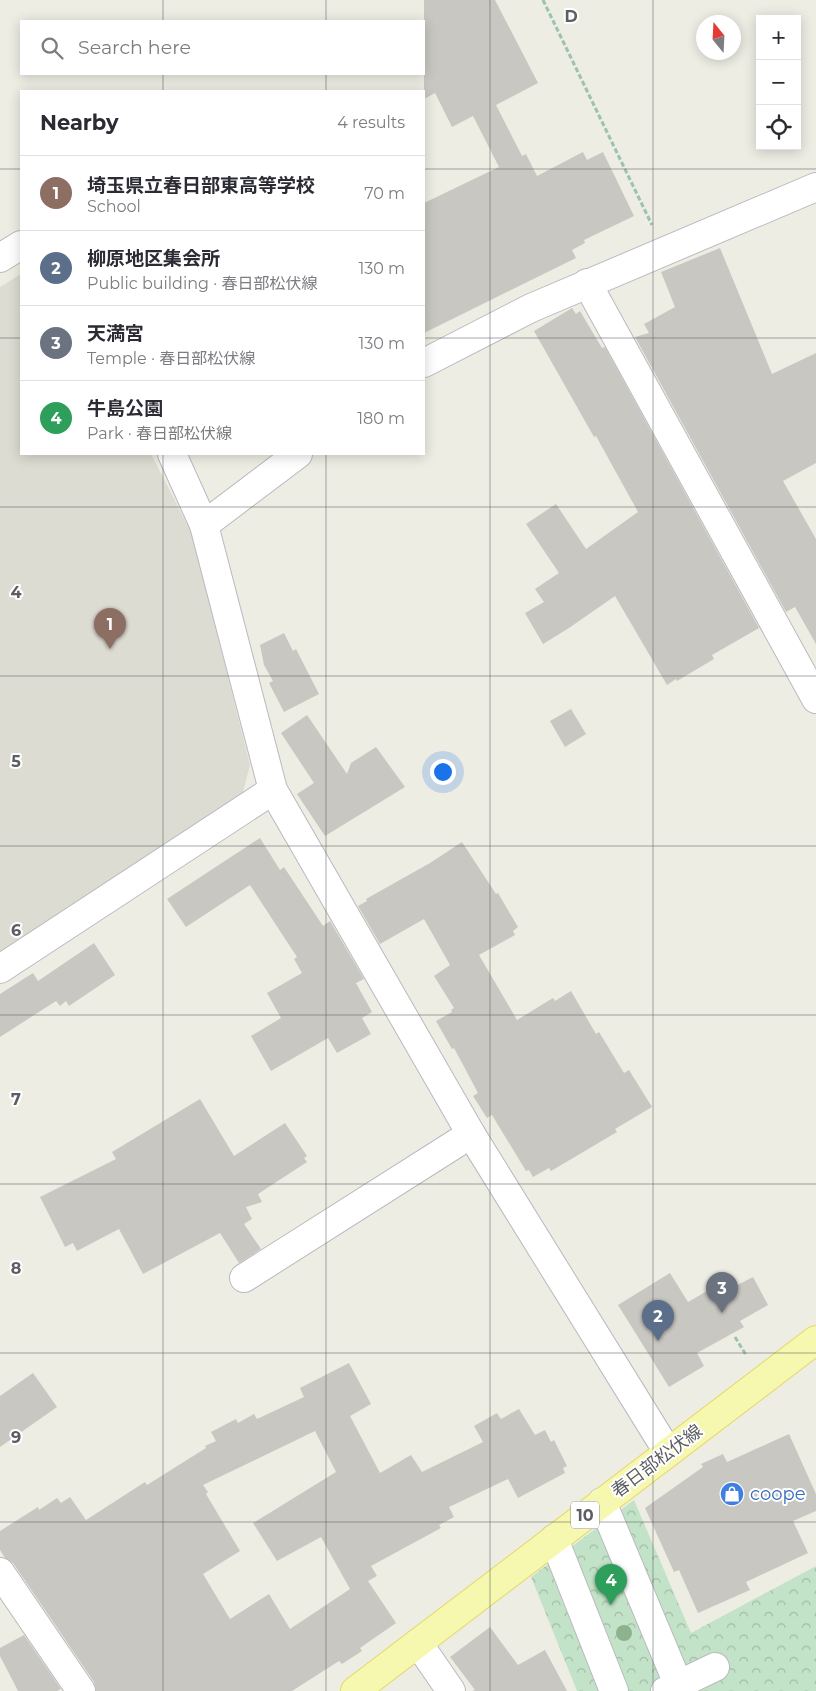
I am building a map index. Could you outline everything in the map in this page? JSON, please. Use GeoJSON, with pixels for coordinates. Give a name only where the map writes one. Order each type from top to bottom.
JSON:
{"type":"FeatureCollection","features":[{"type":"Feature","properties":{"kind":"main road","name":"春日部松伏線"},"geometry":{"type":"LineString","coordinates":[[354,1691],[816,1340]]}},
{"type":"Feature","properties":{"kind":"street"},"geometry":{"type":"LineString","coordinates":[[425,362],[531,308],[816,187]]}},
{"type":"Feature","properties":{"kind":"street"},"geometry":{"type":"LineString","coordinates":[[0,258],[20,246]]}},
{"type":"Feature","properties":{"kind":"street"},"geometry":{"type":"LineString","coordinates":[[587,283],[816,698]]}},
{"type":"Feature","properties":{"kind":"street"},"geometry":{"type":"LineString","coordinates":[[172,455],[204,525],[273,790],[471,1134],[668,1452]]}},
{"type":"Feature","properties":{"kind":"street"},"geometry":{"type":"LineString","coordinates":[[204,525],[297,455]]}},
{"type":"Feature","properties":{"kind":"street"},"geometry":{"type":"LineString","coordinates":[[0,969],[273,790]]}},
{"type":"Feature","properties":{"kind":"street"},"geometry":{"type":"LineString","coordinates":[[244,1278],[471,1134]]}},
{"type":"Feature","properties":{"kind":"street"},"geometry":{"type":"LineString","coordinates":[[602,1502],[674,1689],[714,1667]]}},
{"type":"Feature","properties":{"kind":"street"},"geometry":{"type":"LineString","coordinates":[[554,1539],[614,1691]]}},
{"type":"Feature","properties":{"kind":"street"},"geometry":{"type":"LineString","coordinates":[[0,1572],[81,1691]]}},
{"type":"Feature","properties":{"kind":"street"},"geometry":{"type":"LineString","coordinates":[[418,1643],[451,1691]]}},
{"type":"Feature","properties":{"kind":"path"},"geometry":{"type":"LineString","coordinates":[[543,0],[665,251]]}},
{"type":"Feature","properties":{"kind":"path"},"geometry":{"type":"LineString","coordinates":[[736,1337],[747,1358]]}},
{"type":"Feature","properties":{"kind":"shaded area"},"geometry":{"type":"Polygon","coordinates":[[[20,275],[20,455],[152,455],[192,534],[250,765],[243,792],[0,951],[0,287],[20,275]]]}},
{"type":"Feature","properties":{"kind":"green space"},"geometry":{"type":"Polygon","coordinates":[[[634,1500],[691,1633],[816,1566],[816,1691],[577,1691],[531,1577],[634,1500]]]}},
{"type":"Feature","properties":{"kind":"building"},"geometry":{"type":"Polygon","coordinates":[[[424,0],[495,0],[538,83],[496,105],[522,156],[526,154],[537,176],[583,152],[587,160],[603,152],[634,216],[584,240],[585,243],[572,250],[576,258],[425,333],[425,203],[499,167],[473,116],[452,127],[435,93],[425,98],[424,0]]]}},
{"type":"Feature","properties":{"kind":"building"},"geometry":{"type":"Polygon","coordinates":[[[720,248],[772,374],[816,353],[816,463],[783,481],[816,539],[816,644],[795,607],[786,612],[635,337],[649,333],[644,324],[675,307],[661,272],[720,248]]]}},
{"type":"Feature","properties":{"kind":"building"},"geometry":{"type":"Polygon","coordinates":[[[572,308],[576,314],[580,311],[602,348],[605,347],[759,628],[712,655],[714,659],[667,685],[615,596],[543,644],[525,613],[544,602],[535,589],[559,573],[526,524],[556,504],[586,549],[638,512],[534,331],[572,308]]]}},
{"type":"Feature","properties":{"kind":"building"},"geometry":{"type":"Polygon","coordinates":[[[284,633],[293,651],[296,649],[319,694],[284,712],[269,683],[273,681],[264,665],[260,645],[284,633]]]}},
{"type":"Feature","properties":{"kind":"building"},"geometry":{"type":"Polygon","coordinates":[[[571,709],[586,734],[565,747],[550,721],[571,709]]]}},
{"type":"Feature","properties":{"kind":"building"},"geometry":{"type":"Polygon","coordinates":[[[307,715],[347,774],[351,763],[376,747],[405,787],[325,836],[297,794],[314,783],[281,733],[307,715]]]}},
{"type":"Feature","properties":{"kind":"building"},"geometry":{"type":"Polygon","coordinates":[[[260,838],[280,870],[284,867],[323,926],[330,921],[364,979],[356,983],[372,1012],[362,1018],[371,1034],[337,1053],[328,1038],[271,1071],[251,1036],[281,1018],[267,993],[302,973],[294,959],[297,957],[250,885],[186,927],[167,899],[260,838]]]}},
{"type":"Feature","properties":{"kind":"building"},"geometry":{"type":"Polygon","coordinates":[[[462,842],[496,894],[498,893],[518,927],[513,931],[515,935],[479,955],[517,1020],[553,998],[555,1001],[571,991],[596,1034],[599,1032],[624,1073],[629,1070],[652,1107],[615,1129],[617,1132],[551,1171],[549,1168],[533,1177],[529,1170],[526,1171],[492,1115],[487,1118],[473,1096],[478,1093],[454,1048],[452,1049],[436,1021],[452,1012],[451,1010],[454,1008],[434,976],[450,965],[424,919],[380,944],[358,906],[367,901],[366,899],[430,863],[462,842]]]}},
{"type":"Feature","properties":{"kind":"building"},"geometry":{"type":"Polygon","coordinates":[[[94,943],[115,975],[69,1006],[66,1001],[60,1006],[56,1001],[0,1037],[0,994],[33,973],[38,981],[94,943]]]}},
{"type":"Feature","properties":{"kind":"building"},"geometry":{"type":"Polygon","coordinates":[[[200,1099],[234,1156],[285,1123],[307,1156],[304,1158],[307,1162],[258,1194],[262,1202],[246,1207],[252,1219],[244,1224],[261,1249],[239,1263],[220,1233],[143,1274],[119,1229],[77,1251],[73,1243],[65,1247],[40,1197],[116,1159],[112,1152],[200,1099]]]}},
{"type":"Feature","properties":{"kind":"building"},"geometry":{"type":"Polygon","coordinates":[[[670,1273],[688,1302],[721,1283],[726,1291],[753,1277],[768,1305],[740,1321],[744,1327],[697,1353],[704,1366],[669,1387],[618,1305],[670,1273]]]}},
{"type":"Feature","properties":{"kind":"building"},"geometry":{"type":"Polygon","coordinates":[[[349,1363],[371,1404],[350,1416],[380,1473],[411,1455],[422,1472],[483,1442],[474,1426],[497,1413],[501,1419],[519,1409],[535,1435],[545,1430],[551,1442],[554,1440],[567,1466],[563,1468],[565,1473],[518,1498],[508,1479],[449,1507],[454,1517],[439,1525],[441,1528],[371,1566],[377,1576],[368,1581],[396,1623],[360,1648],[362,1651],[342,1664],[339,1661],[292,1691],[96,1691],[94,1682],[13,1563],[5,1558],[0,1550],[0,1531],[38,1507],[39,1510],[57,1498],[61,1503],[70,1497],[86,1520],[145,1482],[147,1485],[206,1448],[205,1446],[216,1441],[211,1432],[236,1419],[238,1423],[254,1414],[257,1419],[304,1397],[300,1388],[349,1363]],[[315,1431],[203,1485],[208,1492],[206,1494],[240,1551],[203,1574],[230,1619],[269,1594],[290,1629],[350,1589],[321,1537],[277,1561],[253,1523],[336,1472],[315,1431]]]}},
{"type":"Feature","properties":{"kind":"building"},"geometry":{"type":"Polygon","coordinates":[[[33,1373],[57,1407],[0,1447],[0,1396],[33,1373]]]}},
{"type":"Feature","properties":{"kind":"building"},"geometry":{"type":"Polygon","coordinates":[[[789,1434],[816,1494],[816,1511],[793,1521],[808,1553],[746,1582],[750,1590],[698,1613],[679,1570],[674,1572],[645,1508],[703,1467],[701,1464],[723,1454],[727,1462],[789,1434]]]}},
{"type":"Feature","properties":{"kind":"building"},"geometry":{"type":"Polygon","coordinates":[[[490,1627],[518,1665],[545,1650],[567,1691],[472,1691],[475,1690],[450,1657],[490,1627]]]}},
{"type":"Feature","properties":{"kind":"building"},"geometry":{"type":"Polygon","coordinates":[[[24,1635],[61,1689],[57,1691],[18,1691],[0,1656],[0,1648],[24,1635]]]}},
{"type":"Feature","properties":{"kind":"place","name":"埼玉県立春日部東高等学校"},"geometry":{"type":"Point","coordinates":[110,649]}},
{"type":"Feature","properties":{"kind":"place","name":"天満宮"},"geometry":{"type":"Point","coordinates":[722,1313]}},
{"type":"Feature","properties":{"kind":"place","name":"柳原地区集会所"},"geometry":{"type":"Point","coordinates":[658,1341]}},
{"type":"Feature","properties":{"kind":"place","name":"coope"},"geometry":{"type":"Point","coordinates":[732,1494]}},
{"type":"Feature","properties":{"kind":"place","name":"牛島公園"},"geometry":{"type":"Point","coordinates":[611,1605]}}]}
